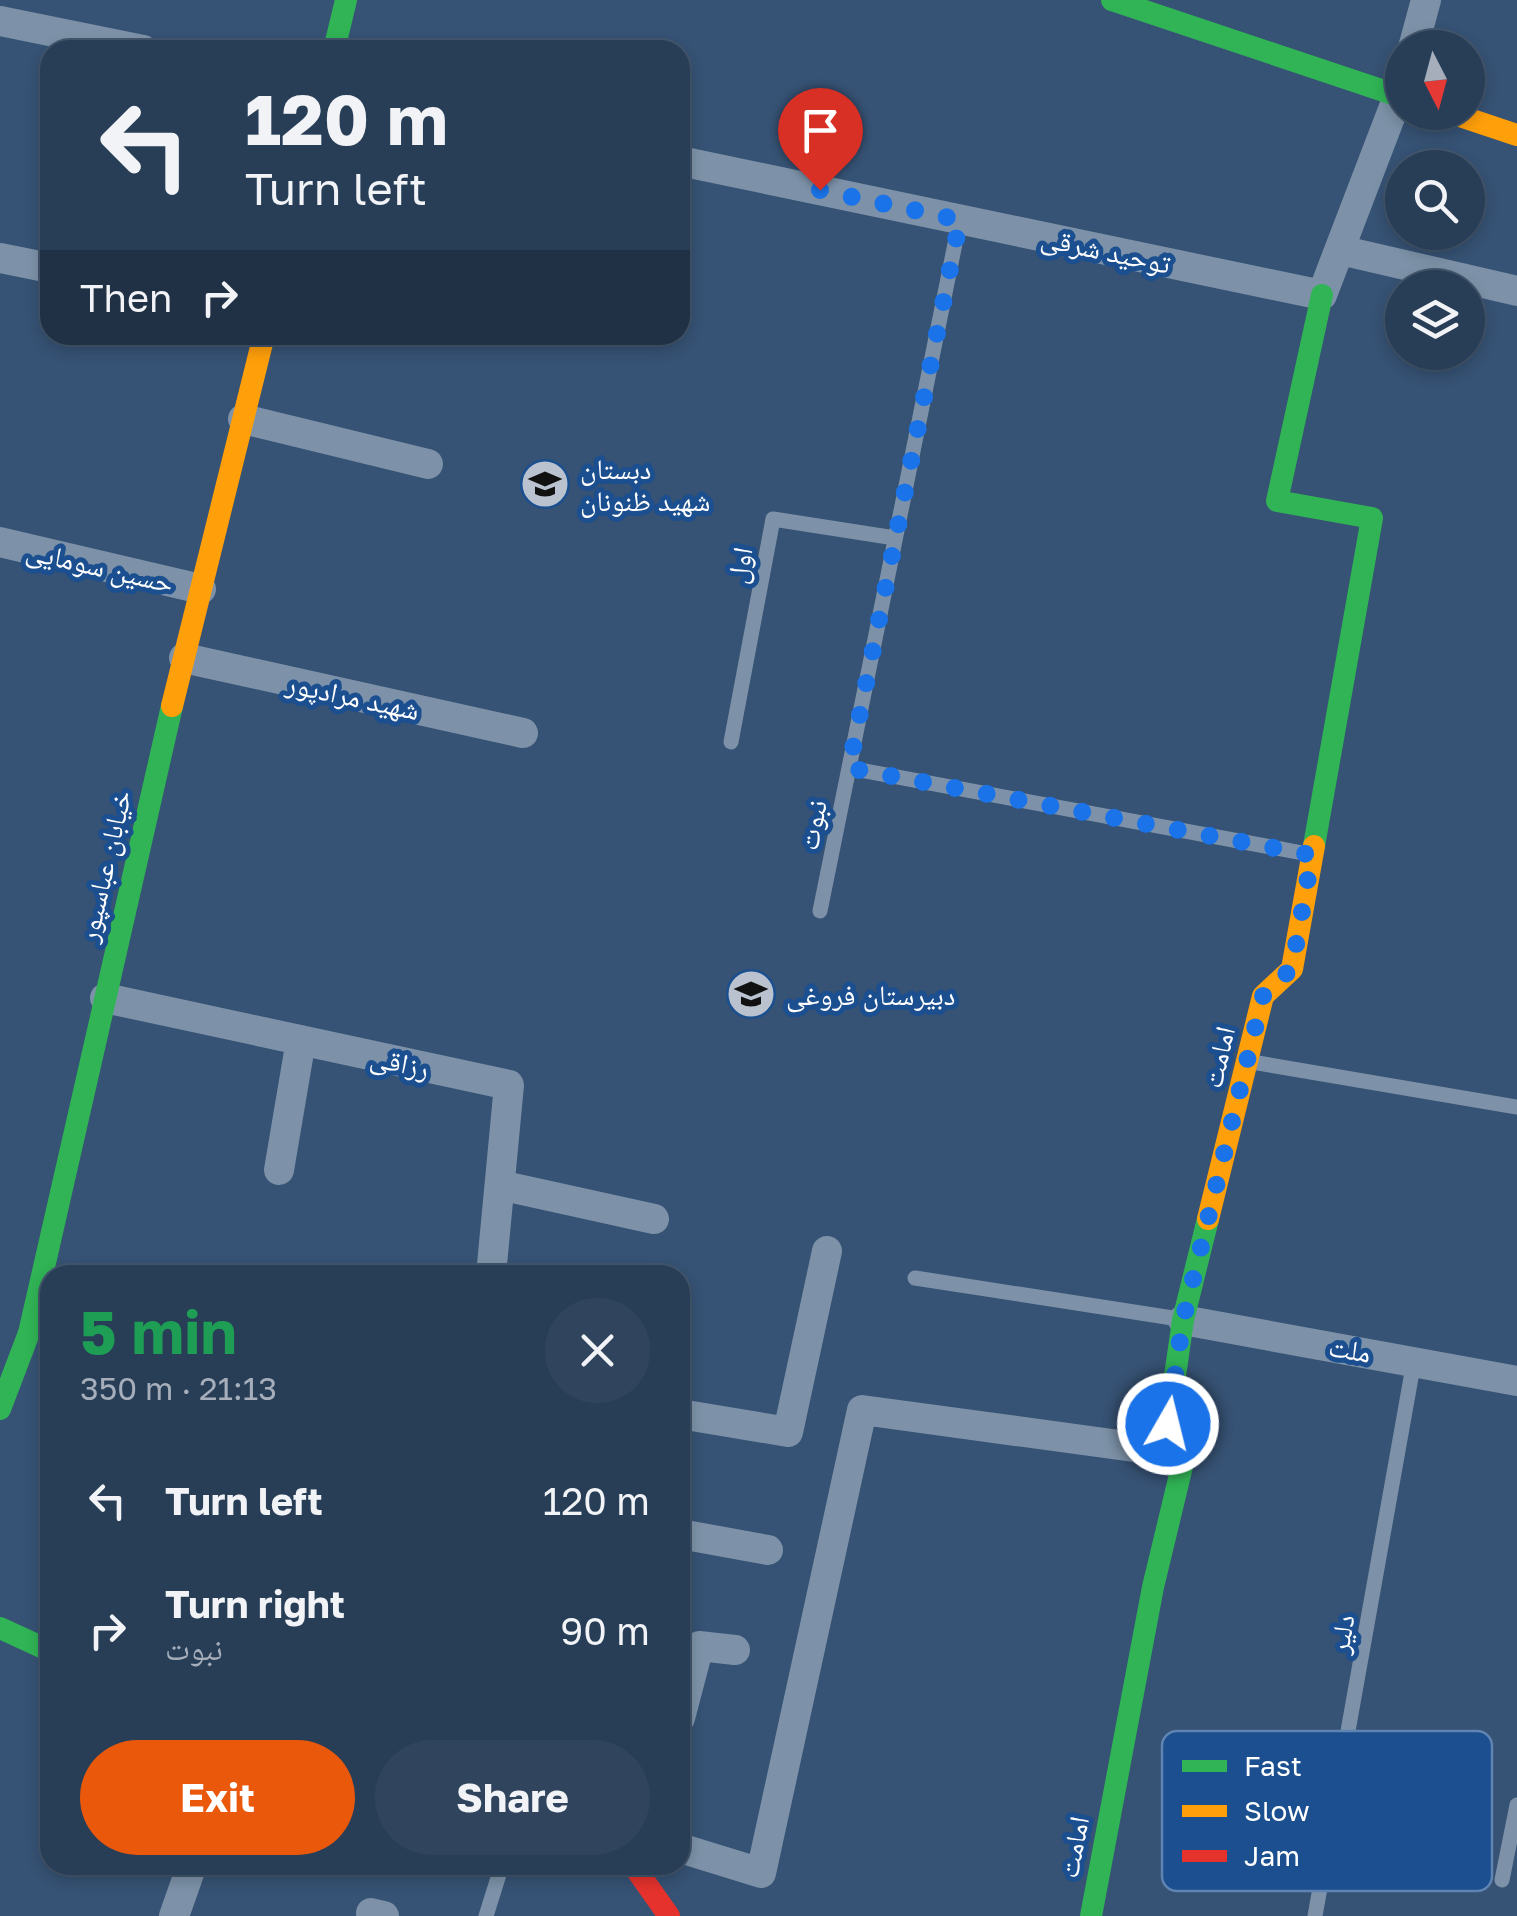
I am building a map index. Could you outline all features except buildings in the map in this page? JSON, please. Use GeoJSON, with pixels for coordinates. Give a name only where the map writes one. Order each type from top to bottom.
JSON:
{"type":"FeatureCollection","features":[{"type":"Feature","properties":{"kind":"street"},"geometry":{"type":"LineString","coordinates":[[336,40],[346,0]]}},
{"type":"Feature","properties":{"kind":"street"},"geometry":{"type":"LineString","coordinates":[[1112,0],[1192,13],[1385,87]]}},
{"type":"Feature","properties":{"kind":"street"},"geometry":{"type":"LineString","coordinates":[[1418,30],[1426,0]]}},
{"type":"Feature","properties":{"kind":"street"},"geometry":{"type":"LineString","coordinates":[[0,21],[94,40]]}},
{"type":"Feature","properties":{"kind":"street"},"geometry":{"type":"LineString","coordinates":[[1485,124],[1517,135]]}},
{"type":"Feature","properties":{"kind":"street"},"geometry":{"type":"LineString","coordinates":[[1322,295],[1387,130]]}},
{"type":"Feature","properties":{"kind":"street","name":"توحید شرقی"},"geometry":{"type":"LineString","coordinates":[[690,163],[1322,295]]}},
{"type":"Feature","properties":{"kind":"street"},"geometry":{"type":"LineString","coordinates":[[1340,250],[1517,291]]}},
{"type":"Feature","properties":{"kind":"street"},"geometry":{"type":"LineString","coordinates":[[0,258],[40,266]]}},
{"type":"Feature","properties":{"kind":"street","name":"امامت"},"geometry":{"type":"LineString","coordinates":[[1091,1916],[1153,1587],[1184,1454],[1168,1424],[1183,1320],[1263,996],[1292,968],[1372,518],[1277,501],[1322,295]]}},
{"type":"Feature","properties":{"kind":"street","name":"خیابان عباسپور"},"geometry":{"type":"LineString","coordinates":[[54,1265],[105,998],[262,345]]}},
{"type":"Feature","properties":{"kind":"street"},"geometry":{"type":"LineString","coordinates":[[243,419],[428,464]]}},
{"type":"Feature","properties":{"kind":"street","name":"حسین سومایی"},"geometry":{"type":"LineString","coordinates":[[0,542],[201,589]]}},
{"type":"Feature","properties":{"kind":"street","name":"شهید مرادپور"},"geometry":{"type":"LineString","coordinates":[[184,658],[523,733]]}},
{"type":"Feature","properties":{"kind":"street","name":"رزاقی"},"geometry":{"type":"LineString","coordinates":[[105,998],[510,1085],[492,1265]]}},
{"type":"Feature","properties":{"kind":"street"},"geometry":{"type":"LineString","coordinates":[[278,1170],[300,1040]]}},
{"type":"Feature","properties":{"kind":"street"},"geometry":{"type":"LineString","coordinates":[[500,1185],[654,1219]]}},
{"type":"Feature","properties":{"kind":"street"},"geometry":{"type":"LineString","coordinates":[[690,1416],[788,1432],[827,1251]]}},
{"type":"Feature","properties":{"kind":"street","name":"ملت"},"geometry":{"type":"LineString","coordinates":[[1183,1320],[1517,1381]]}},
{"type":"Feature","properties":{"kind":"street","name":"خیابان عباسپور"},"geometry":{"type":"LineString","coordinates":[[0,1408],[40,1336]]}},
{"type":"Feature","properties":{"kind":"street"},"geometry":{"type":"LineString","coordinates":[[690,1851],[760,1873],[862,1410],[1184,1454]]}},
{"type":"Feature","properties":{"kind":"street"},"geometry":{"type":"LineString","coordinates":[[690,1536],[768,1550]]}},
{"type":"Feature","properties":{"kind":"street"},"geometry":{"type":"LineString","coordinates":[[0,1628],[40,1646]]}},
{"type":"Feature","properties":{"kind":"street"},"geometry":{"type":"LineString","coordinates":[[690,1680],[699,1646],[735,1650]]}},
{"type":"Feature","properties":{"kind":"street"},"geometry":{"type":"LineString","coordinates":[[174,1916],[188,1875]]}},
{"type":"Feature","properties":{"kind":"street"},"geometry":{"type":"LineString","coordinates":[[640,1875],[669,1916]]}},
{"type":"Feature","properties":{"kind":"lane","name":"نبوت"},"geometry":{"type":"LineString","coordinates":[[820,911],[960,220]]}},
{"type":"Feature","properties":{"kind":"lane","name":"اول"},"geometry":{"type":"LineString","coordinates":[[730,742],[773,519],[895,538]]}},
{"type":"Feature","properties":{"kind":"lane"},"geometry":{"type":"LineString","coordinates":[[849,768],[1312,855]]}},
{"type":"Feature","properties":{"kind":"lane"},"geometry":{"type":"LineString","coordinates":[[1248,1062],[1517,1107]]}},
{"type":"Feature","properties":{"kind":"lane"},"geometry":{"type":"LineString","coordinates":[[914,1278],[1183,1320]]}},
{"type":"Feature","properties":{"kind":"lane","name":"دلیر"},"geometry":{"type":"LineString","coordinates":[[1348,1731],[1414,1361]]}},
{"type":"Feature","properties":{"kind":"lane"},"geometry":{"type":"LineString","coordinates":[[1502,1880],[1517,1805]]}},
{"type":"Feature","properties":{"kind":"lane"},"geometry":{"type":"LineString","coordinates":[[486,1916],[499,1875]]}},
{"type":"Feature","properties":{"kind":"lane","name":"دلیر"},"geometry":{"type":"LineString","coordinates":[[1315,1916],[1319,1891]]}},
{"type":"Feature","properties":{"kind":"traffic: fast"},"geometry":{"type":"LineString","coordinates":[[336,40],[346,0]]}},
{"type":"Feature","properties":{"kind":"traffic: fast"},"geometry":{"type":"LineString","coordinates":[[1112,0],[1385,91]]}},
{"type":"Feature","properties":{"kind":"traffic: fast"},"geometry":{"type":"LineString","coordinates":[[1314,846],[1372,518],[1277,501],[1322,295]]}},
{"type":"Feature","properties":{"kind":"traffic: fast"},"geometry":{"type":"LineString","coordinates":[[45,1265],[172,706]]}},
{"type":"Feature","properties":{"kind":"traffic: fast"},"geometry":{"type":"LineString","coordinates":[[1091,1916],[1153,1587],[1185,1454],[1168,1425],[1183,1320],[1208,1219]]}},
{"type":"Feature","properties":{"kind":"traffic: fast"},"geometry":{"type":"LineString","coordinates":[[0,1409],[29,1333],[40,1285]]}},
{"type":"Feature","properties":{"kind":"traffic: fast"},"geometry":{"type":"LineString","coordinates":[[0,1628],[40,1646]]}},
{"type":"Feature","properties":{"kind":"traffic: slow"},"geometry":{"type":"LineString","coordinates":[[1485,124],[1517,135]]}},
{"type":"Feature","properties":{"kind":"traffic: slow"},"geometry":{"type":"LineString","coordinates":[[172,706],[262,345]]}},
{"type":"Feature","properties":{"kind":"traffic: slow"},"geometry":{"type":"LineString","coordinates":[[1208,1219],[1263,996],[1292,969],[1314,846]]}},
{"type":"Feature","properties":{"kind":"traffic: jam"},"geometry":{"type":"LineString","coordinates":[[640,1875],[669,1916]]}},
{"type":"Feature","properties":{"kind":"place","name":"دبستان شهید ظنونان"},"geometry":{"type":"Point","coordinates":[545,484]}},
{"type":"Feature","properties":{"kind":"place","name":"دبیرستان فروغی"},"geometry":{"type":"Point","coordinates":[751,994]}},
{"type":"Feature","properties":{"kind":"route"},"geometry":{"type":"LineString","coordinates":[[820,190],[960,220],[849,768],[1312,855],[1292,968],[1263,996],[1183,1320],[1168,1424]]}}]}
